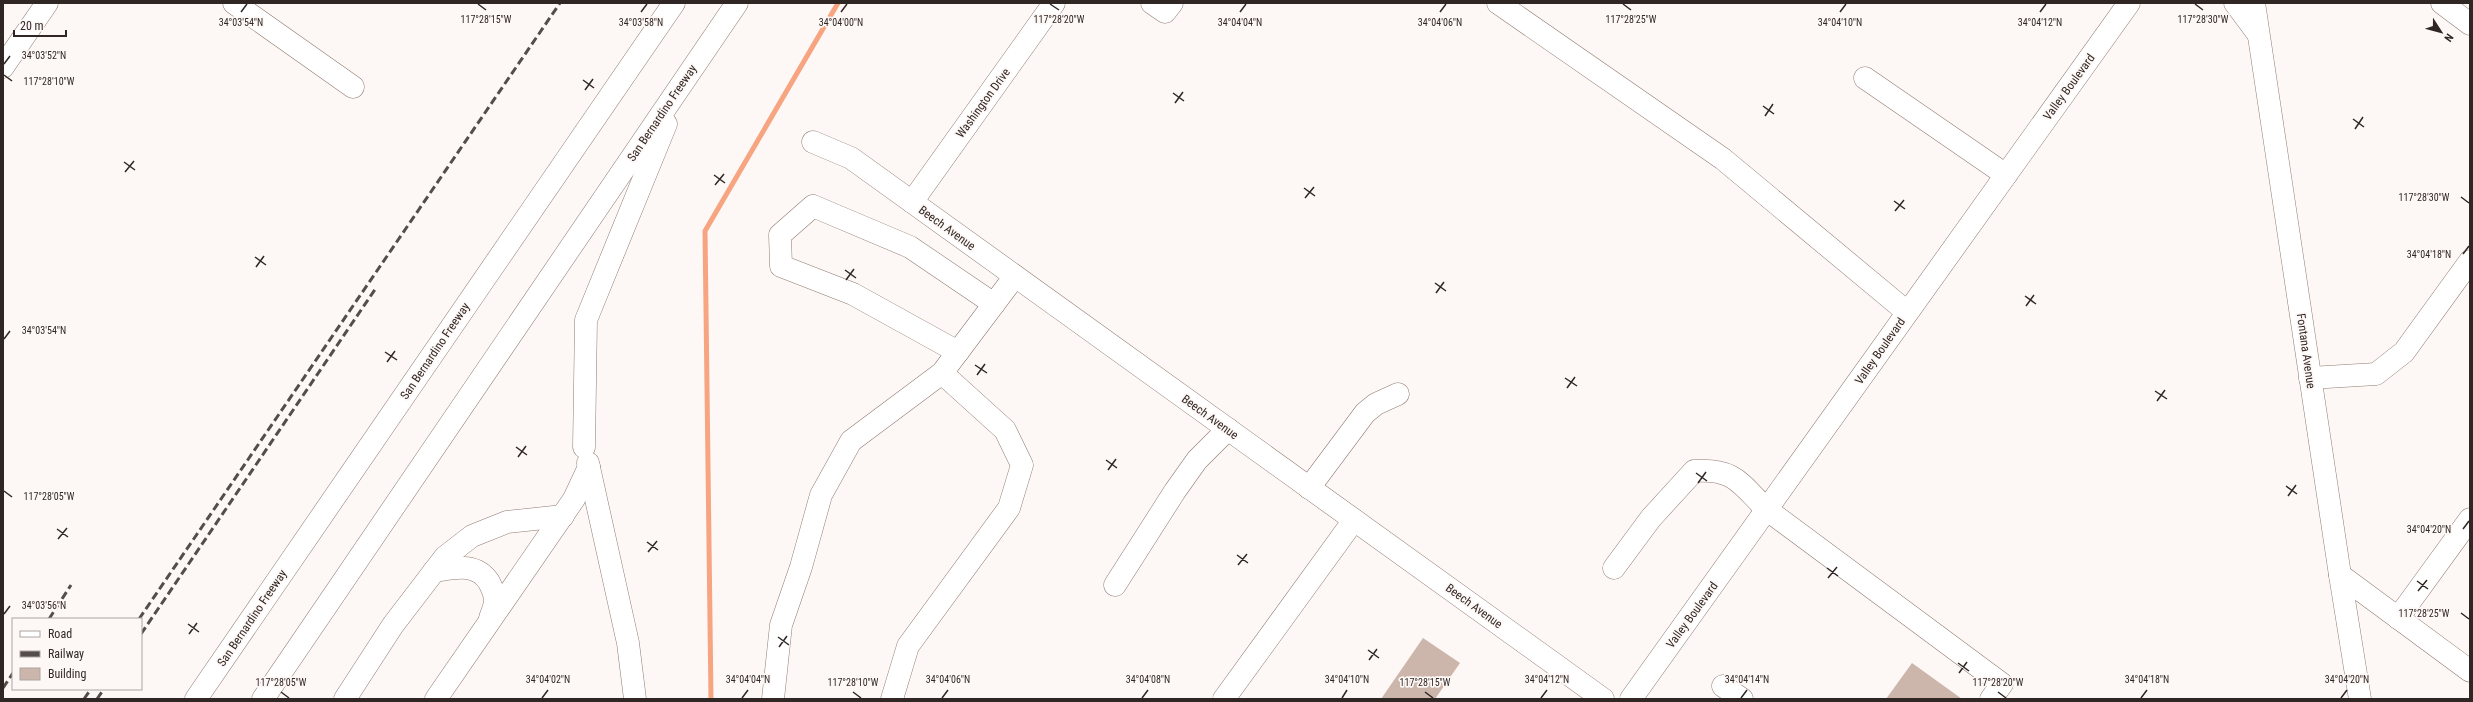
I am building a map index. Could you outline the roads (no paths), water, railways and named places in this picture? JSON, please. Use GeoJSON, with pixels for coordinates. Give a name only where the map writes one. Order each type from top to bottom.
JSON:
{"type":"FeatureCollection","features":[{"type":"Feature","properties":{"kind":"main road"},"geometry":{"type":"LineString","coordinates":[[3,67],[47,3]]}},
{"type":"Feature","properties":{"kind":"main road"},"geometry":{"type":"LineString","coordinates":[[234,3],[353,87]]}},
{"type":"Feature","properties":{"kind":"main road","name":"San Bernardino Freeway"},"geometry":{"type":"LineString","coordinates":[[196,699],[674,3]]}},
{"type":"Feature","properties":{"kind":"main road","name":"San Bernardino Freeway"},"geometry":{"type":"LineString","coordinates":[[263,699],[737,3]]}},
{"type":"Feature","properties":{"kind":"main road","name":"Washington Drive"},"geometry":{"type":"LineString","coordinates":[[912,202],[1054,3]]}},
{"type":"Feature","properties":{"kind":"main road"},"geometry":{"type":"LineString","coordinates":[[1152,3],[1164,12],[1172,3]]}},
{"type":"Feature","properties":{"kind":"main road"},"geometry":{"type":"LineString","coordinates":[[1498,3],[1723,159],[1907,312]]}},
{"type":"Feature","properties":{"kind":"main road","name":"Valley Boulevard"},"geometry":{"type":"LineString","coordinates":[[1632,699],[1766,509],[2129,3]]}},
{"type":"Feature","properties":{"kind":"main road"},"geometry":{"type":"LineString","coordinates":[[2235,3],[2259,36]]}},
{"type":"Feature","properties":{"kind":"main road","name":"Fontana Avenue"},"geometry":{"type":"LineString","coordinates":[[2254,3],[2360,699]]}},
{"type":"Feature","properties":{"kind":"main road"},"geometry":{"type":"LineString","coordinates":[[2442,3],[2470,24]]}},
{"type":"Feature","properties":{"kind":"main road"},"geometry":{"type":"LineString","coordinates":[[1864,78],[2006,175]]}},
{"type":"Feature","properties":{"kind":"main road"},"geometry":{"type":"LineString","coordinates":[[635,699],[628,644],[584,447],[586,320],[683,82]]}},
{"type":"Feature","properties":{"kind":"main road","name":"Beech Avenue"},"geometry":{"type":"LineString","coordinates":[[813,142],[851,158],[1603,699]]}},
{"type":"Feature","properties":{"kind":"main road"},"geometry":{"type":"LineString","coordinates":[[958,352],[853,294],[781,266],[780,235],[813,206],[910,247],[994,304]]}},
{"type":"Feature","properties":{"kind":"main road"},"geometry":{"type":"LineString","coordinates":[[2310,378],[2376,374],[2404,352],[2470,261]]}},
{"type":"Feature","properties":{"kind":"main road"},"geometry":{"type":"LineString","coordinates":[[773,699],[781,625],[801,567],[821,495],[851,441],[942,373],[1015,276]]}},
{"type":"Feature","properties":{"kind":"main road"},"geometry":{"type":"LineString","coordinates":[[892,699],[908,646],[1009,508],[1022,465],[1005,430],[942,373]]}},
{"type":"Feature","properties":{"kind":"main road"},"geometry":{"type":"LineString","coordinates":[[1309,488],[1365,413],[1376,404],[1398,394]]}},
{"type":"Feature","properties":{"kind":"main road"},"geometry":{"type":"LineString","coordinates":[[1115,586],[1183,478],[1197,460],[1228,429]]}},
{"type":"Feature","properties":{"kind":"main road"},"geometry":{"type":"LineString","coordinates":[[436,699],[563,516],[574,499],[589,467]]}},
{"type":"Feature","properties":{"kind":"main road"},"geometry":{"type":"LineString","coordinates":[[1614,568],[1651,518],[1694,471],[1715,469],[1733,476],[1766,509],[2002,684],[1991,699]]}},
{"type":"Feature","properties":{"kind":"main road"},"geometry":{"type":"LineString","coordinates":[[345,699],[393,625],[445,557],[472,536],[507,522],[563,516]]}},
{"type":"Feature","properties":{"kind":"main road"},"geometry":{"type":"LineString","coordinates":[[2398,618],[2470,519]]}},
{"type":"Feature","properties":{"kind":"main road"},"geometry":{"type":"LineString","coordinates":[[1224,699],[1354,520]]}},
{"type":"Feature","properties":{"kind":"main road"},"geometry":{"type":"LineString","coordinates":[[434,571],[456,567],[474,568],[484,575],[491,586],[495,600],[489,621]]}},
{"type":"Feature","properties":{"kind":"main road"},"geometry":{"type":"LineString","coordinates":[[2340,575],[2470,671]]}},
{"type":"Feature","properties":{"kind":"main road"},"geometry":{"type":"LineString","coordinates":[[1724,686],[1742,699]]}},
{"type":"Feature","properties":{"kind":"waterway"},"geometry":{"type":"LineString","coordinates":[[711,699],[705,231],[838,3]]}},
{"type":"Feature","properties":{"kind":"railway"},"geometry":{"type":"LineString","coordinates":[[140,618],[560,3]]}},
{"type":"Feature","properties":{"kind":"railway"},"geometry":{"type":"LineString","coordinates":[[142,633],[376,288]]}},
{"type":"Feature","properties":{"kind":"railway"},"geometry":{"type":"LineString","coordinates":[[50,618],[71,585]]}},
{"type":"Feature","properties":{"kind":"railway"},"geometry":{"type":"LineString","coordinates":[[3,688],[12,674]]}},
{"type":"Feature","properties":{"kind":"railway"},"geometry":{"type":"LineString","coordinates":[[84,699],[90,690]]}},
{"type":"Feature","properties":{"kind":"railway"},"geometry":{"type":"LineString","coordinates":[[97,699],[103,690]]}}]}
